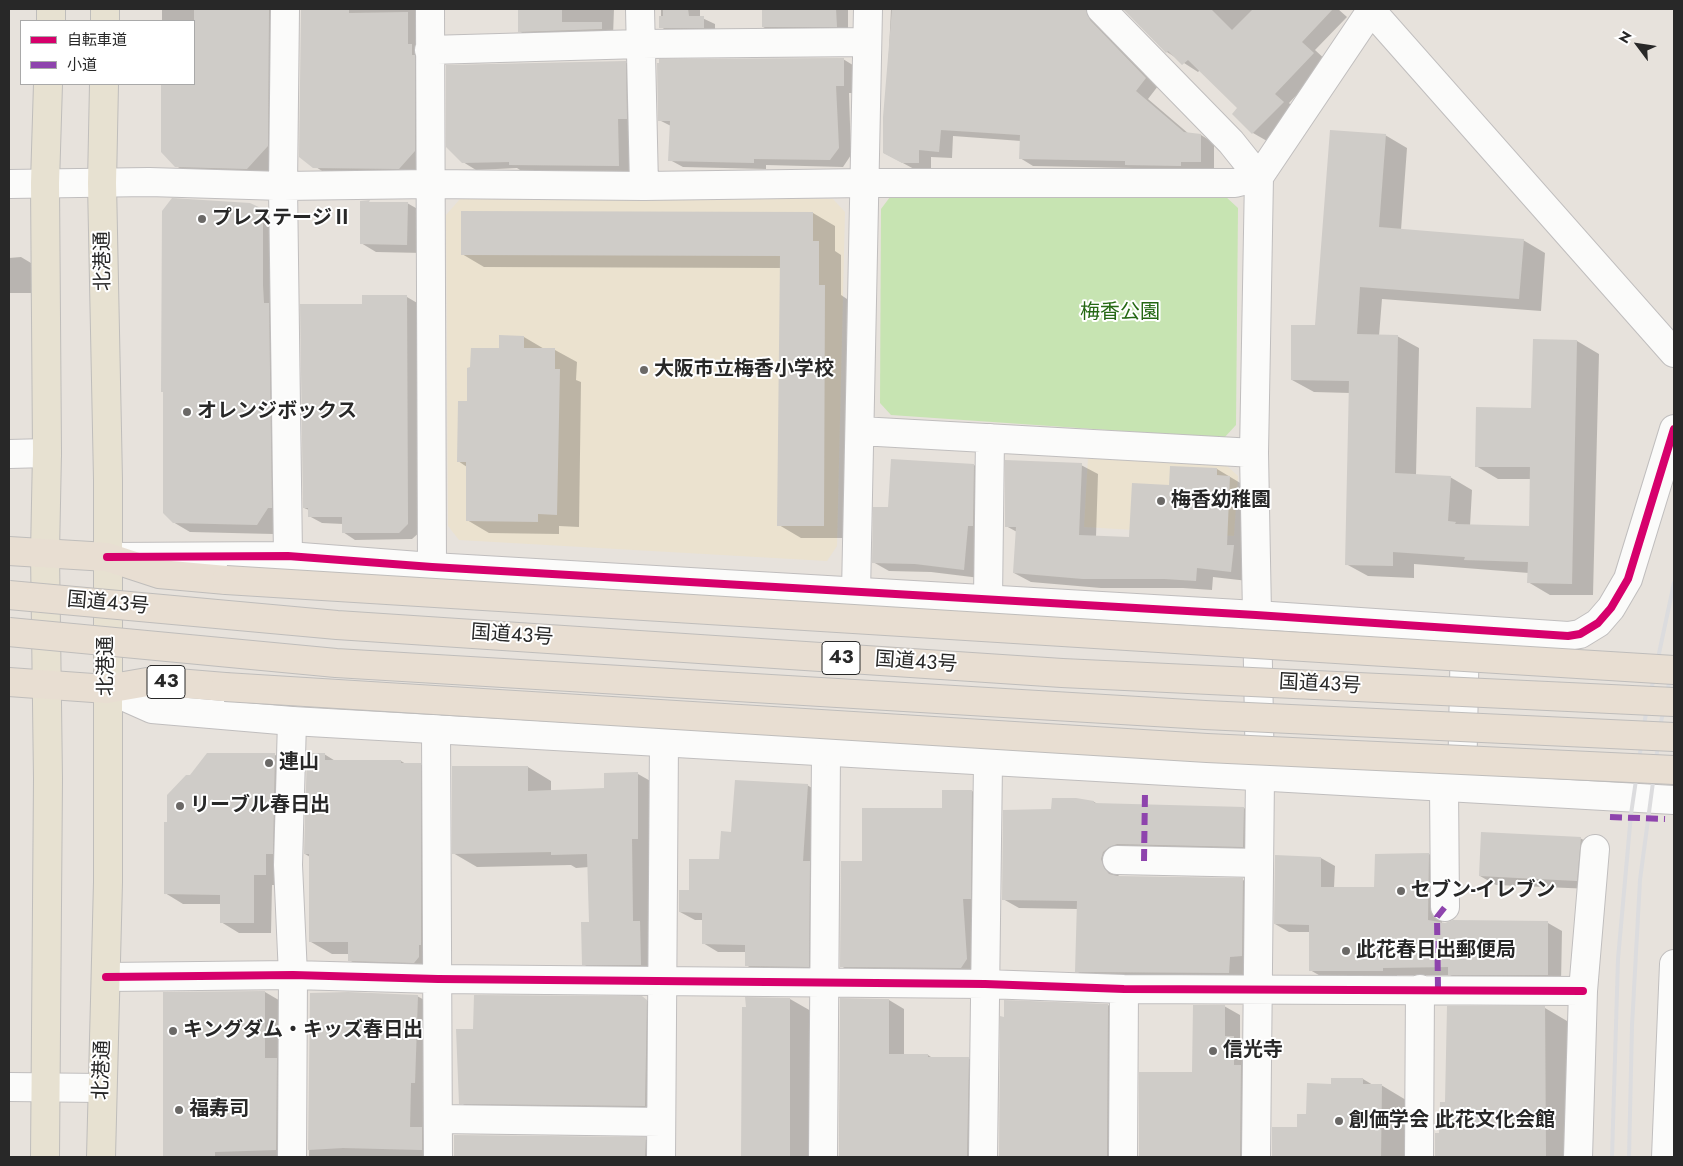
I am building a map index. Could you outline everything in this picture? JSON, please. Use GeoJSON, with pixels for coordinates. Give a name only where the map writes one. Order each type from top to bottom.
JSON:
{"type":"FeatureCollection","features":[{"type":"Feature","properties":{"kind":"highway"},"geometry":{"type":"LineString","coordinates":[[9,551],[107,557],[159,574],[226,580],[1674,670]]}},
{"type":"Feature","properties":{"kind":"highway","name":"国道43号"},"geometry":{"type":"LineString","coordinates":[[9,595],[337,625],[1042,671],[1674,702]]}},
{"type":"Feature","properties":{"kind":"highway","name":"国道43号"},"geometry":{"type":"LineString","coordinates":[[9,632],[336,663],[1205,715],[1674,738]]}},
{"type":"Feature","properties":{"kind":"highway","name":"43"},"geometry":{"type":"LineString","coordinates":[[9,682],[107,689],[153,681],[1207,748],[1674,770]]}},
{"type":"Feature","properties":{"kind":"main road"},"geometry":{"type":"LineString","coordinates":[[45,1157],[48,779],[45,553],[47,453],[45,184],[48,85]]}},
{"type":"Feature","properties":{"kind":"main road","name":"北港通"},"geometry":{"type":"LineString","coordinates":[[100,1157],[106,977],[107,557],[102,183],[104,85]]}},
{"type":"Feature","properties":{"kind":"street"},"geometry":{"type":"LineString","coordinates":[[285,9],[283,186],[288,556]]}},
{"type":"Feature","properties":{"kind":"street"},"geometry":{"type":"LineString","coordinates":[[430,9],[432,567]]}},
{"type":"Feature","properties":{"kind":"street"},"geometry":{"type":"LineString","coordinates":[[640,9],[644,186]]}},
{"type":"Feature","properties":{"kind":"street"},"geometry":{"type":"LineString","coordinates":[[856,592],[868,9]]}},
{"type":"Feature","properties":{"kind":"street"},"geometry":{"type":"LineString","coordinates":[[1102,9],[1241,153],[1259,177]]}},
{"type":"Feature","properties":{"kind":"street"},"geometry":{"type":"LineString","coordinates":[[1256,1157],[1260,776],[1254,453],[1259,177],[1371,9],[1674,353]]}},
{"type":"Feature","properties":{"kind":"street"},"geometry":{"type":"LineString","coordinates":[[430,50],[641,44],[867,42]]}},
{"type":"Feature","properties":{"kind":"street"},"geometry":{"type":"LineString","coordinates":[[9,184],[644,186],[865,183],[1235,183],[1259,177]]}},
{"type":"Feature","properties":{"kind":"street"},"geometry":{"type":"LineString","coordinates":[[107,557],[288,556],[432,567],[1256,615],[1568,636],[1580,634],[1598,623],[1619,595],[1634,565],[1674,429]]}},
{"type":"Feature","properties":{"kind":"street"},"geometry":{"type":"LineString","coordinates":[[860,431],[1254,453]]}},
{"type":"Feature","properties":{"kind":"street"},"geometry":{"type":"LineString","coordinates":[[988,599],[990,438]]}},
{"type":"Feature","properties":{"kind":"street"},"geometry":{"type":"LineString","coordinates":[[9,454],[47,453]]}},
{"type":"Feature","properties":{"kind":"street"},"geometry":{"type":"LineString","coordinates":[[1445,906],[1465,629]]}},
{"type":"Feature","properties":{"kind":"street"},"geometry":{"type":"LineString","coordinates":[[107,689],[152,709],[292,721],[1674,800]]}},
{"type":"Feature","properties":{"kind":"street"},"geometry":{"type":"LineString","coordinates":[[292,721],[288,865],[292,975],[292,1157]]}},
{"type":"Feature","properties":{"kind":"street"},"geometry":{"type":"LineString","coordinates":[[436,729],[438,1157]]}},
{"type":"Feature","properties":{"kind":"street"},"geometry":{"type":"LineString","coordinates":[[661,1157],[664,741]]}},
{"type":"Feature","properties":{"kind":"street"},"geometry":{"type":"LineString","coordinates":[[823,1157],[826,753]]}},
{"type":"Feature","properties":{"kind":"street"},"geometry":{"type":"LineString","coordinates":[[983,1157],[988,762]]}},
{"type":"Feature","properties":{"kind":"street"},"geometry":{"type":"LineString","coordinates":[[1578,1157],[1583,991],[1595,849]]}},
{"type":"Feature","properties":{"kind":"street"},"geometry":{"type":"LineString","coordinates":[[1117,860],[1259,863]]}},
{"type":"Feature","properties":{"kind":"street"},"geometry":{"type":"LineString","coordinates":[[1666,1157],[1671,1101],[1674,964]]}},
{"type":"Feature","properties":{"kind":"street"},"geometry":{"type":"LineString","coordinates":[[106,977],[292,975],[438,980],[985,984],[1124,989],[1583,991]]}},
{"type":"Feature","properties":{"kind":"street"},"geometry":{"type":"LineString","coordinates":[[1123,1157],[1124,989]]}},
{"type":"Feature","properties":{"kind":"street"},"geometry":{"type":"LineString","coordinates":[[1419,1157],[1420,989]]}},
{"type":"Feature","properties":{"kind":"street"},"geometry":{"type":"LineString","coordinates":[[9,1087],[102,1088]]}},
{"type":"Feature","properties":{"kind":"street"},"geometry":{"type":"LineString","coordinates":[[438,1119],[661,1122]]}},
{"type":"Feature","properties":{"kind":"shaded area","name":"大阪市立梅香小学校"},"geometry":{"type":"Polygon","coordinates":[[[460,199],[833,199],[845,212],[837,546],[827,561],[459,540],[448,526],[446,215],[460,199]]]}},
{"type":"Feature","properties":{"kind":"shaded area","name":"梅香幼稚園"},"geometry":{"type":"Polygon","coordinates":[[[1088,457],[1226,465],[1238,476],[1234,536],[1084,527],[1088,457]]]}},
{"type":"Feature","properties":{"kind":"green space","name":"梅香公園"},"geometry":{"type":"Polygon","coordinates":[[[1225,196],[1238,208],[1236,425],[1224,438],[891,415],[880,403],[881,209],[890,197],[1225,196]]]}},
{"type":"Feature","properties":{"kind":"building"},"geometry":{"type":"Polygon","coordinates":[[[194,9],[269,9],[268,146],[247,169],[175,167],[161,152],[161,85],[195,85],[194,9]]]}},
{"type":"Feature","properties":{"kind":"building"},"geometry":{"type":"Polygon","coordinates":[[[301,9],[349,9],[349,13],[408,12],[408,44],[412,44],[412,55],[415,55],[415,151],[399,169],[313,168],[299,157],[301,9]]]}},
{"type":"Feature","properties":{"kind":"building"},"geometry":{"type":"Polygon","coordinates":[[[518,9],[562,9],[562,22],[602,22],[602,29],[518,32],[518,9]]]}},
{"type":"Feature","properties":{"kind":"building"},"geometry":{"type":"Polygon","coordinates":[[[663,9],[688,9],[689,16],[704,16],[704,28],[659,28],[659,16],[663,16],[663,9]]]}},
{"type":"Feature","properties":{"kind":"building"},"geometry":{"type":"Polygon","coordinates":[[[762,9],[836,9],[837,27],[762,27],[762,9]]]}},
{"type":"Feature","properties":{"kind":"building"},"geometry":{"type":"Polygon","coordinates":[[[892,9],[1086,9],[1090,20],[1146,78],[1136,91],[1184,132],[1201,134],[1201,162],[1181,162],[1181,166],[1125,165],[1125,161],[1019,159],[1020,135],[941,130],[939,152],[919,150],[919,163],[902,163],[883,153],[883,117],[892,9]]]}},
{"type":"Feature","properties":{"kind":"building"},"geometry":{"type":"Polygon","coordinates":[[[1123,9],[1211,9],[1232,30],[1253,9],[1333,9],[1302,42],[1314,53],[1275,94],[1284,102],[1252,134],[1232,114],[1237,108],[1188,60],[1182,65],[1168,51],[1166,53],[1123,9]]]}},
{"type":"Feature","properties":{"kind":"building"},"geometry":{"type":"Polygon","coordinates":[[[844,58],[844,86],[836,86],[839,148],[830,160],[754,159],[754,163],[668,161],[670,121],[658,121],[657,63],[659,63],[659,59],[844,58]]]}},
{"type":"Feature","properties":{"kind":"building"},"geometry":{"type":"Polygon","coordinates":[[[626,61],[627,119],[618,119],[619,166],[509,165],[509,162],[462,163],[446,147],[446,65],[626,61]]]}},
{"type":"Feature","properties":{"kind":"building"},"geometry":{"type":"Polygon","coordinates":[[[1330,130],[1386,134],[1379,227],[1524,239],[1519,299],[1360,287],[1357,334],[1398,335],[1395,473],[1451,476],[1448,521],[1456,522],[1455,524],[1529,526],[1530,467],[1475,467],[1476,407],[1531,408],[1533,339],[1577,340],[1572,584],[1527,583],[1528,562],[1464,560],[1465,557],[1393,552],[1393,566],[1345,565],[1349,381],[1291,380],[1291,325],[1315,325],[1330,130]]]}},
{"type":"Feature","properties":{"kind":"building"},"geometry":{"type":"Polygon","coordinates":[[[172,198],[250,203],[263,209],[264,303],[269,303],[272,508],[268,508],[257,525],[173,523],[163,513],[163,392],[161,392],[162,211],[172,198]]]}},
{"type":"Feature","properties":{"kind":"building"},"geometry":{"type":"Polygon","coordinates":[[[370,200],[369,202],[408,202],[407,245],[360,244],[360,201],[370,200]]]}},
{"type":"Feature","properties":{"kind":"building"},"geometry":{"type":"Polygon","coordinates":[[[461,211],[813,212],[813,241],[819,241],[819,285],[825,285],[824,526],[777,526],[780,256],[461,255],[461,211]]]}},
{"type":"Feature","properties":{"kind":"building"},"geometry":{"type":"Polygon","coordinates":[[[362,295],[407,295],[408,524],[399,533],[342,533],[342,517],[308,517],[308,508],[303,508],[300,304],[362,304],[362,295]]]}},
{"type":"Feature","properties":{"kind":"building"},"geometry":{"type":"Polygon","coordinates":[[[499,335],[524,336],[524,348],[555,348],[555,369],[560,369],[557,515],[538,514],[538,522],[466,521],[466,462],[457,462],[458,401],[467,401],[467,368],[470,367],[471,348],[499,348],[499,335]]]}},
{"type":"Feature","properties":{"kind":"building"},"geometry":{"type":"Polygon","coordinates":[[[891,459],[974,464],[973,526],[968,526],[964,570],[915,564],[872,563],[873,507],[888,507],[891,459]]]}},
{"type":"Feature","properties":{"kind":"building"},"geometry":{"type":"Polygon","coordinates":[[[1005,460],[1082,463],[1079,535],[1129,537],[1132,483],[1169,485],[1170,466],[1217,468],[1217,475],[1230,476],[1227,545],[1234,545],[1231,572],[1197,568],[1196,581],[1083,579],[1013,573],[1016,527],[1005,527],[1005,460]]]}},
{"type":"Feature","properties":{"kind":"building"},"geometry":{"type":"Polygon","coordinates":[[[207,753],[275,753],[273,854],[266,854],[266,875],[254,875],[254,923],[220,923],[220,895],[164,894],[164,822],[167,822],[167,795],[186,775],[190,775],[207,753]]]}},
{"type":"Feature","properties":{"kind":"building"},"geometry":{"type":"Polygon","coordinates":[[[307,753],[325,753],[325,760],[401,760],[401,763],[421,763],[421,945],[419,945],[419,957],[414,963],[348,961],[348,942],[309,942],[309,854],[304,854],[307,753]]]}},
{"type":"Feature","properties":{"kind":"building"},"geometry":{"type":"Polygon","coordinates":[[[452,766],[528,766],[528,791],[604,788],[604,773],[638,772],[638,839],[632,839],[633,921],[640,921],[641,965],[582,965],[581,922],[589,922],[587,854],[551,855],[551,852],[452,854],[452,766]]]}},
{"type":"Feature","properties":{"kind":"building"},"geometry":{"type":"Polygon","coordinates":[[[735,780],[808,784],[803,861],[810,861],[809,967],[745,966],[745,945],[702,944],[702,913],[679,912],[679,890],[689,890],[689,859],[719,859],[721,831],[731,832],[735,780]]]}},
{"type":"Feature","properties":{"kind":"building"},"geometry":{"type":"Polygon","coordinates":[[[942,790],[972,790],[971,899],[963,899],[967,959],[961,968],[840,967],[841,861],[862,861],[862,808],[942,808],[942,790]]]}},
{"type":"Feature","properties":{"kind":"building"},"geometry":{"type":"Polygon","coordinates":[[[1052,798],[1076,798],[1094,801],[1094,803],[1244,807],[1243,847],[1117,844],[1103,852],[1101,859],[1104,868],[1109,874],[1117,876],[1243,878],[1242,956],[1230,957],[1229,973],[1075,972],[1077,901],[1002,900],[1003,810],[1051,809],[1052,798]]]}},
{"type":"Feature","properties":{"kind":"building"},"geometry":{"type":"Polygon","coordinates":[[[1481,832],[1581,837],[1577,881],[1479,876],[1481,832]]]}},
{"type":"Feature","properties":{"kind":"building"},"geometry":{"type":"Polygon","coordinates":[[[1429,853],[1428,920],[1445,923],[1453,920],[1548,921],[1548,975],[1448,975],[1448,967],[1383,968],[1383,971],[1309,971],[1309,925],[1274,924],[1275,855],[1321,857],[1321,887],[1374,887],[1375,854],[1429,853]]]}},
{"type":"Feature","properties":{"kind":"building"},"geometry":{"type":"Polygon","coordinates":[[[265,991],[265,1058],[277,1058],[276,1150],[215,1152],[215,1157],[163,1157],[163,992],[265,991]]]}},
{"type":"Feature","properties":{"kind":"building"},"geometry":{"type":"Polygon","coordinates":[[[348,992],[418,995],[415,1083],[411,1083],[410,1127],[422,1127],[422,1150],[343,1148],[308,1150],[310,993],[348,992]]]}},
{"type":"Feature","properties":{"kind":"building"},"geometry":{"type":"Polygon","coordinates":[[[474,995],[642,996],[647,1000],[645,1106],[459,1104],[456,1029],[473,1029],[474,995]]]}},
{"type":"Feature","properties":{"kind":"building"},"geometry":{"type":"Polygon","coordinates":[[[745,997],[790,998],[790,1157],[741,1157],[742,1007],[746,1007],[745,997]]]}},
{"type":"Feature","properties":{"kind":"building"},"geometry":{"type":"Polygon","coordinates":[[[840,998],[889,999],[889,1054],[928,1054],[928,1057],[969,1057],[967,1157],[839,1157],[840,998]]]}},
{"type":"Feature","properties":{"kind":"building"},"geometry":{"type":"Polygon","coordinates":[[[1004,1000],[1108,1004],[1107,1157],[999,1157],[1000,1016],[1004,1017],[1004,1000]]]}},
{"type":"Feature","properties":{"kind":"building"},"geometry":{"type":"Polygon","coordinates":[[[1193,1005],[1225,1005],[1225,1036],[1234,1036],[1234,1065],[1241,1065],[1240,1157],[1139,1157],[1139,1072],[1192,1072],[1193,1005]]]}},
{"type":"Feature","properties":{"kind":"building"},"geometry":{"type":"Polygon","coordinates":[[[1447,1006],[1545,1006],[1546,1157],[1435,1157],[1435,1133],[1439,1133],[1440,1102],[1445,1102],[1447,1006]]]}},
{"type":"Feature","properties":{"kind":"building","name":"創価学会 此花文化会館"},"geometry":{"type":"Polygon","coordinates":[[[1331,1078],[1363,1078],[1363,1084],[1382,1084],[1381,1157],[1272,1157],[1272,1127],[1297,1127],[1297,1114],[1306,1114],[1307,1083],[1331,1084],[1331,1078]]]}},
{"type":"Feature","properties":{"kind":"building"},"geometry":{"type":"Polygon","coordinates":[[[454,1135],[646,1137],[645,1157],[454,1157],[454,1135]]]}},
{"type":"Feature","properties":{"kind":"railway"},"geometry":{"type":"LineString","coordinates":[[1612,1157],[1618,959],[1631,814],[1645,719],[1674,583]]}},
{"type":"Feature","properties":{"kind":"railway"},"geometry":{"type":"LineString","coordinates":[[1629,1157],[1632,1026],[1640,880],[1661,722],[1674,659]]}},
{"type":"Feature","properties":{"kind":"marked path"},"geometry":{"type":"LineString","coordinates":[[1144,861],[1145,792]]}},
{"type":"Feature","properties":{"kind":"marked path"},"geometry":{"type":"LineString","coordinates":[[1610,817],[1665,819]]}},
{"type":"Feature","properties":{"kind":"marked path"},"geometry":{"type":"LineString","coordinates":[[1438,989],[1437,917],[1445,907]]}},
{"type":"Feature","properties":{"kind":"cycle path"},"geometry":{"type":"LineString","coordinates":[[107,557],[288,556],[432,567],[1256,615],[1568,636],[1580,634],[1598,623],[1611,608],[1628,579],[1674,429]]}},
{"type":"Feature","properties":{"kind":"cycle path"},"geometry":{"type":"LineString","coordinates":[[106,977],[293,975],[438,979],[985,984],[1124,989],[1583,991]]}},
{"type":"Feature","properties":{"kind":"place","name":"プレステージⅡ"},"geometry":{"type":"Point","coordinates":[202,219]}},
{"type":"Feature","properties":{"kind":"place","name":"大阪市立梅香小学校"},"geometry":{"type":"Point","coordinates":[644,370]}},
{"type":"Feature","properties":{"kind":"place","name":"オレンジボックス"},"geometry":{"type":"Point","coordinates":[187,412]}},
{"type":"Feature","properties":{"kind":"place","name":"梅香幼稚園"},"geometry":{"type":"Point","coordinates":[1161,501]}},
{"type":"Feature","properties":{"kind":"place","name":"連山"},"geometry":{"type":"Point","coordinates":[269,763]}},
{"type":"Feature","properties":{"kind":"place","name":"リーブル春日出"},"geometry":{"type":"Point","coordinates":[180,806]}},
{"type":"Feature","properties":{"kind":"place","name":"セブン-イレブン"},"geometry":{"type":"Point","coordinates":[1401,891]}},
{"type":"Feature","properties":{"kind":"place","name":"此花春日出郵便局"},"geometry":{"type":"Point","coordinates":[1346,951]}},
{"type":"Feature","properties":{"kind":"place","name":"キングダム・キッズ春日出"},"geometry":{"type":"Point","coordinates":[173,1031]}},
{"type":"Feature","properties":{"kind":"place","name":"信光寺"},"geometry":{"type":"Point","coordinates":[1213,1051]}},
{"type":"Feature","properties":{"kind":"place","name":"福寿司"},"geometry":{"type":"Point","coordinates":[179,1110]}},
{"type":"Feature","properties":{"kind":"place","name":"創価学会 此花文化会館"},"geometry":{"type":"Point","coordinates":[1339,1121]}}]}
